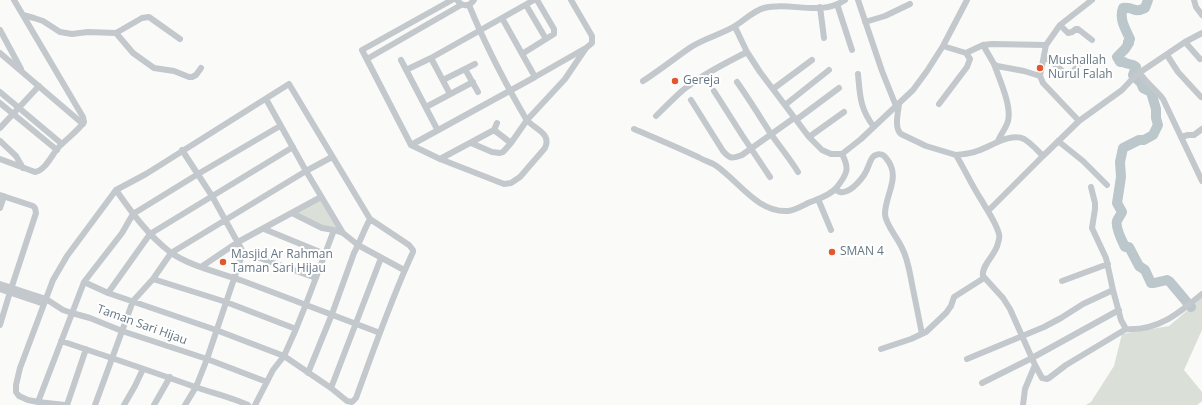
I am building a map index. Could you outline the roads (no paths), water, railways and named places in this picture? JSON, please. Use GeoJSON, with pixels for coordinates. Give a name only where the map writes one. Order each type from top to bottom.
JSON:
{"type":"FeatureCollection","features":[{"type":"Feature","properties":{"kind":"street"},"geometry":{"type":"LineString","coordinates":[[0,160],[35,172],[38,171],[43,168],[62,144],[83,124],[83,118],[14,0]]}},
{"type":"Feature","properties":{"kind":"street"},"geometry":{"type":"LineString","coordinates":[[367,59],[459,2],[468,5],[491,56],[527,120],[544,134],[546,138],[546,145],[516,181],[508,184],[500,183],[440,159],[411,145],[362,50],[452,0]]}},
{"type":"Feature","properties":{"kind":"street"},"geometry":{"type":"LineString","coordinates":[[468,5],[474,0]]}},
{"type":"Feature","properties":{"kind":"street"},"geometry":{"type":"LineString","coordinates":[[406,70],[431,58],[534,0]]}},
{"type":"Feature","properties":{"kind":"street"},"geometry":{"type":"LineString","coordinates":[[522,54],[554,35],[555,31],[537,0]]}},
{"type":"Feature","properties":{"kind":"street"},"geometry":{"type":"LineString","coordinates":[[411,145],[437,129],[510,91],[586,48],[592,43],[593,38],[571,0]]}},
{"type":"Feature","properties":{"kind":"street"},"geometry":{"type":"LineString","coordinates":[[805,0],[806,8]]}},
{"type":"Feature","properties":{"kind":"street"},"geometry":{"type":"LineString","coordinates":[[643,81],[658,72],[691,47],[735,26],[757,10],[776,6],[820,8],[837,4],[845,0]]}},
{"type":"Feature","properties":{"kind":"street"},"geometry":{"type":"LineString","coordinates":[[858,0],[864,22],[882,71],[898,105],[898,132],[926,146],[956,155],[970,154],[998,141],[1018,137],[1031,144],[1043,156]]}},
{"type":"Feature","properties":{"kind":"street"},"geometry":{"type":"LineString","coordinates":[[735,26],[747,52],[795,119],[810,137],[822,150],[831,154],[842,154],[854,146],[913,90],[943,46],[967,0]]}},
{"type":"Feature","properties":{"kind":"street"},"geometry":{"type":"LineString","coordinates":[[1080,121],[1043,83],[1040,76],[1046,45],[1060,25],[1092,0]]}},
{"type":"Feature","properties":{"kind":"street"},"geometry":{"type":"LineString","coordinates":[[1194,0],[1196,7],[1202,15]]}},
{"type":"Feature","properties":{"kind":"street"},"geometry":{"type":"LineString","coordinates":[[526,4],[546,40]]}},
{"type":"Feature","properties":{"kind":"street"},"geometry":{"type":"LineString","coordinates":[[837,4],[852,50]]}},
{"type":"Feature","properties":{"kind":"street"},"geometry":{"type":"LineString","coordinates":[[864,22],[885,16],[910,4]]}},
{"type":"Feature","properties":{"kind":"street"},"geometry":{"type":"LineString","coordinates":[[820,8],[824,38]]}},
{"type":"Feature","properties":{"kind":"street"},"geometry":{"type":"LineString","coordinates":[[24,15],[43,21],[66,34],[88,32],[116,33],[142,18],[149,17],[154,19],[180,39]]}},
{"type":"Feature","properties":{"kind":"street"},"geometry":{"type":"LineString","coordinates":[[502,18],[535,76]]}},
{"type":"Feature","properties":{"kind":"street"},"geometry":{"type":"LineString","coordinates":[[1060,25],[1068,33],[1078,29],[1092,40]]}},
{"type":"Feature","properties":{"kind":"street"},"geometry":{"type":"LineString","coordinates":[[0,30],[23,72]]}},
{"type":"Feature","properties":{"kind":"street"},"geometry":{"type":"LineString","coordinates":[[988,211],[1080,121],[1122,90],[1138,74],[1202,32]]}},
{"type":"Feature","properties":{"kind":"street"},"geometry":{"type":"LineString","coordinates":[[116,33],[133,53],[154,68],[174,70],[189,77],[196,75],[201,68]]}},
{"type":"Feature","properties":{"kind":"street"},"geometry":{"type":"LineString","coordinates":[[1185,42],[1200,59]]}},
{"type":"Feature","properties":{"kind":"street"},"geometry":{"type":"LineString","coordinates":[[966,53],[983,45],[1046,45]]}},
{"type":"Feature","properties":{"kind":"street"},"geometry":{"type":"LineString","coordinates":[[983,45],[994,64],[1005,95],[1008,112],[1008,120],[998,141]]}},
{"type":"Feature","properties":{"kind":"street"},"geometry":{"type":"LineString","coordinates":[[939,104],[967,67],[970,59],[966,53],[943,46]]}},
{"type":"Feature","properties":{"kind":"street"},"geometry":{"type":"LineString","coordinates":[[471,143],[492,152],[503,152],[527,120],[565,79],[586,48]]}},
{"type":"Feature","properties":{"kind":"street"},"geometry":{"type":"LineString","coordinates":[[656,116],[676,96],[694,82],[747,52]]}},
{"type":"Feature","properties":{"kind":"street"},"geometry":{"type":"LineString","coordinates":[[0,53],[83,124]]}},
{"type":"Feature","properties":{"kind":"street"},"geometry":{"type":"LineString","coordinates":[[1167,55],[1178,72],[1202,98]]}},
{"type":"Feature","properties":{"kind":"street"},"geometry":{"type":"LineString","coordinates":[[1044,57],[1067,75],[1071,74],[1083,59]]}},
{"type":"Feature","properties":{"kind":"street"},"geometry":{"type":"LineString","coordinates":[[431,58],[450,94]]}},
{"type":"Feature","properties":{"kind":"street"},"geometry":{"type":"LineString","coordinates":[[401,60],[437,129]]}},
{"type":"Feature","properties":{"kind":"street"},"geometry":{"type":"LineString","coordinates":[[773,89],[812,60]]}},
{"type":"Feature","properties":{"kind":"street"},"geometry":{"type":"LineString","coordinates":[[443,80],[475,64]]}},
{"type":"Feature","properties":{"kind":"street"},"geometry":{"type":"LineString","coordinates":[[994,64],[1040,76]]}},
{"type":"Feature","properties":{"kind":"street"},"geometry":{"type":"LineString","coordinates":[[465,69],[478,92]]}},
{"type":"Feature","properties":{"kind":"street"},"geometry":{"type":"LineString","coordinates":[[786,105],[829,70]]}},
{"type":"Feature","properties":{"kind":"street"},"geometry":{"type":"LineString","coordinates":[[858,74],[862,108],[868,120],[874,127]]}},
{"type":"Feature","properties":{"kind":"street"},"geometry":{"type":"LineString","coordinates":[[1138,74],[1163,99],[1202,181]]}},
{"type":"Feature","properties":{"kind":"street"},"geometry":{"type":"LineString","coordinates":[[426,107],[473,82]]}},
{"type":"Feature","properties":{"kind":"street"},"geometry":{"type":"LineString","coordinates":[[737,82],[798,172]]}},
{"type":"Feature","properties":{"kind":"street"},"geometry":{"type":"LineString","coordinates":[[84,282],[108,293],[216,330],[284,356],[347,401],[352,402],[355,401],[404,270],[413,252],[411,247],[370,219],[289,84],[146,174],[116,190],[67,256],[53,280],[20,368],[16,392],[19,396],[28,400],[66,405],[86,349]]}},
{"type":"Feature","properties":{"kind":"street"},"geometry":{"type":"LineString","coordinates":[[0,128],[39,86]]}},
{"type":"Feature","properties":{"kind":"street"},"geometry":{"type":"LineString","coordinates":[[691,100],[727,156],[735,158],[751,149],[839,88]]}},
{"type":"Feature","properties":{"kind":"street"},"geometry":{"type":"LineString","coordinates":[[714,91],[770,177]]}},
{"type":"Feature","properties":{"kind":"street"},"geometry":{"type":"LineString","coordinates":[[0,92],[62,144]]}},
{"type":"Feature","properties":{"kind":"street"},"geometry":{"type":"LineString","coordinates":[[266,99],[280,126],[343,233]]}},
{"type":"Feature","properties":{"kind":"street"},"geometry":{"type":"LineString","coordinates":[[0,103],[57,150]]}},
{"type":"Feature","properties":{"kind":"street"},"geometry":{"type":"LineString","coordinates":[[810,137],[828,122],[844,112]]}},
{"type":"Feature","properties":{"kind":"street"},"geometry":{"type":"LineString","coordinates":[[440,159],[494,130],[497,123]]}},
{"type":"Feature","properties":{"kind":"street"},"geometry":{"type":"LineString","coordinates":[[38,402],[84,282],[122,233],[133,214],[280,126]]}},
{"type":"Feature","properties":{"kind":"street"},"geometry":{"type":"LineString","coordinates":[[634,129],[714,165],[756,200],[773,208],[789,211],[835,190],[845,176],[847,169],[846,162],[842,154]]}},
{"type":"Feature","properties":{"kind":"street"},"geometry":{"type":"LineString","coordinates":[[1181,137],[1194,135],[1202,129]]}},
{"type":"Feature","properties":{"kind":"street"},"geometry":{"type":"LineString","coordinates":[[494,130],[511,143]]}},
{"type":"Feature","properties":{"kind":"street"},"geometry":{"type":"LineString","coordinates":[[0,141],[16,156],[23,168]]}},
{"type":"Feature","properties":{"kind":"street"},"geometry":{"type":"LineString","coordinates":[[1058,141],[1083,161],[1107,185]]}},
{"type":"Feature","properties":{"kind":"street"},"geometry":{"type":"LineString","coordinates":[[108,293],[150,234],[293,147]]}},
{"type":"Feature","properties":{"kind":"street"},"geometry":{"type":"LineString","coordinates":[[182,150],[212,196],[243,252],[316,278]]}},
{"type":"Feature","properties":{"kind":"street"},"geometry":{"type":"LineString","coordinates":[[835,190],[840,192],[850,190],[863,178],[872,158],[875,155],[880,154],[889,162],[892,170],[893,183],[885,210],[885,215],[888,226],[896,236],[909,267],[922,334]]}},
{"type":"Feature","properties":{"kind":"street"},"geometry":{"type":"LineString","coordinates":[[956,155],[996,226],[999,236],[998,245],[995,252],[983,269],[982,274],[1003,298],[1010,309],[1021,336],[1041,376],[1047,379],[1066,365],[1126,330],[1141,329],[1165,322],[1175,316],[1202,294]]}},
{"type":"Feature","properties":{"kind":"street"},"geometry":{"type":"LineString","coordinates":[[95,405],[133,302],[153,279],[171,253],[306,171],[332,157]]}},
{"type":"Feature","properties":{"kind":"street"},"geometry":{"type":"LineString","coordinates":[[1091,187],[1095,203],[1092,228],[1108,264],[1121,320],[1126,330]]}},
{"type":"Feature","properties":{"kind":"street"},"geometry":{"type":"LineString","coordinates":[[116,190],[133,214],[150,234],[171,253],[201,267],[380,332]]}},
{"type":"Feature","properties":{"kind":"street"},"geometry":{"type":"LineString","coordinates":[[0,208],[2,195],[33,206],[36,213],[0,325]]}},
{"type":"Feature","properties":{"kind":"street"},"geometry":{"type":"LineString","coordinates":[[201,267],[238,242],[322,197]]}},
{"type":"Feature","properties":{"kind":"street"},"geometry":{"type":"LineString","coordinates":[[818,199],[831,230]]}},
{"type":"Feature","properties":{"kind":"street"},"geometry":{"type":"LineString","coordinates":[[292,213],[322,228],[343,233],[358,245],[404,270]]}},
{"type":"Feature","properties":{"kind":"street"},"geometry":{"type":"LineString","coordinates":[[308,373],[332,314],[354,253],[370,219]]}},
{"type":"Feature","properties":{"kind":"street"},"geometry":{"type":"LineString","coordinates":[[264,229],[324,254]]}},
{"type":"Feature","properties":{"kind":"street"},"geometry":{"type":"LineString","coordinates":[[255,405],[273,370],[284,356],[306,304],[334,230]]}},
{"type":"Feature","properties":{"kind":"street"},"geometry":{"type":"LineString","coordinates":[[185,405],[196,387],[207,359],[243,252]]}},
{"type":"Feature","properties":{"kind":"street"},"geometry":{"type":"LineString","coordinates":[[330,388],[381,258]]}},
{"type":"Feature","properties":{"kind":"street"},"geometry":{"type":"LineString","coordinates":[[1062,281],[1108,264]]}},
{"type":"Feature","properties":{"kind":"street"},"geometry":{"type":"LineString","coordinates":[[881,349],[911,339],[926,332],[946,313],[954,297],[984,278]]}},
{"type":"Feature","properties":{"kind":"street"},"geometry":{"type":"LineString","coordinates":[[153,279],[226,302],[296,329]]}},
{"type":"Feature","properties":{"kind":"street"},"geometry":{"type":"LineString","coordinates":[[0,284],[10,290]]}},
{"type":"Feature","properties":{"kind":"street"},"geometry":{"type":"LineString","coordinates":[[0,289],[10,290]]}},
{"type":"Feature","properties":{"kind":"street","name":"Taman Sari Hijau"},"geometry":{"type":"LineString","coordinates":[[10,290],[63,310],[90,318],[122,331],[207,359],[267,382]]}},
{"type":"Feature","properties":{"kind":"street"},"geometry":{"type":"LineString","coordinates":[[967,359],[1044,327],[1083,304],[1113,290]]}},
{"type":"Feature","properties":{"kind":"street"},"geometry":{"type":"LineString","coordinates":[[982,383],[1032,358],[1119,310]]}},
{"type":"Feature","properties":{"kind":"street"},"geometry":{"type":"LineString","coordinates":[[61,341],[233,398],[248,405]]}},
{"type":"Feature","properties":{"kind":"street"},"geometry":{"type":"LineString","coordinates":[[1023,405],[1024,389],[1035,365]]}},
{"type":"Feature","properties":{"kind":"street"},"geometry":{"type":"LineString","coordinates":[[124,405],[143,369]]}},
{"type":"Feature","properties":{"kind":"street"},"geometry":{"type":"LineString","coordinates":[[154,405],[170,377]]}},
{"type":"Feature","properties":{"kind":"waterway"},"geometry":{"type":"LineString","coordinates":[[1148,0],[1145,8],[1141,10],[1123,8],[1122,20],[1130,39],[1125,49],[1117,57],[1120,62],[1136,67],[1133,75],[1141,83],[1143,88],[1151,92],[1156,109],[1158,125],[1153,135],[1123,148],[1120,162],[1121,177],[1117,203],[1122,212],[1117,221],[1117,227],[1125,247],[1129,247],[1139,266],[1145,270],[1151,283],[1167,280],[1191,307]]}},
{"type":"Feature","properties":{"kind":"place","name":"Mushallah Nurul Falah"},"geometry":{"type":"Point","coordinates":[1040,68]}},
{"type":"Feature","properties":{"kind":"place","name":"Gereja"},"geometry":{"type":"Point","coordinates":[675,81]}},
{"type":"Feature","properties":{"kind":"place","name":"SMAN 4"},"geometry":{"type":"Point","coordinates":[832,252]}},
{"type":"Feature","properties":{"kind":"place","name":"Masjid Ar Rahman Taman Sari Hijau"},"geometry":{"type":"Point","coordinates":[223,262]}}]}
